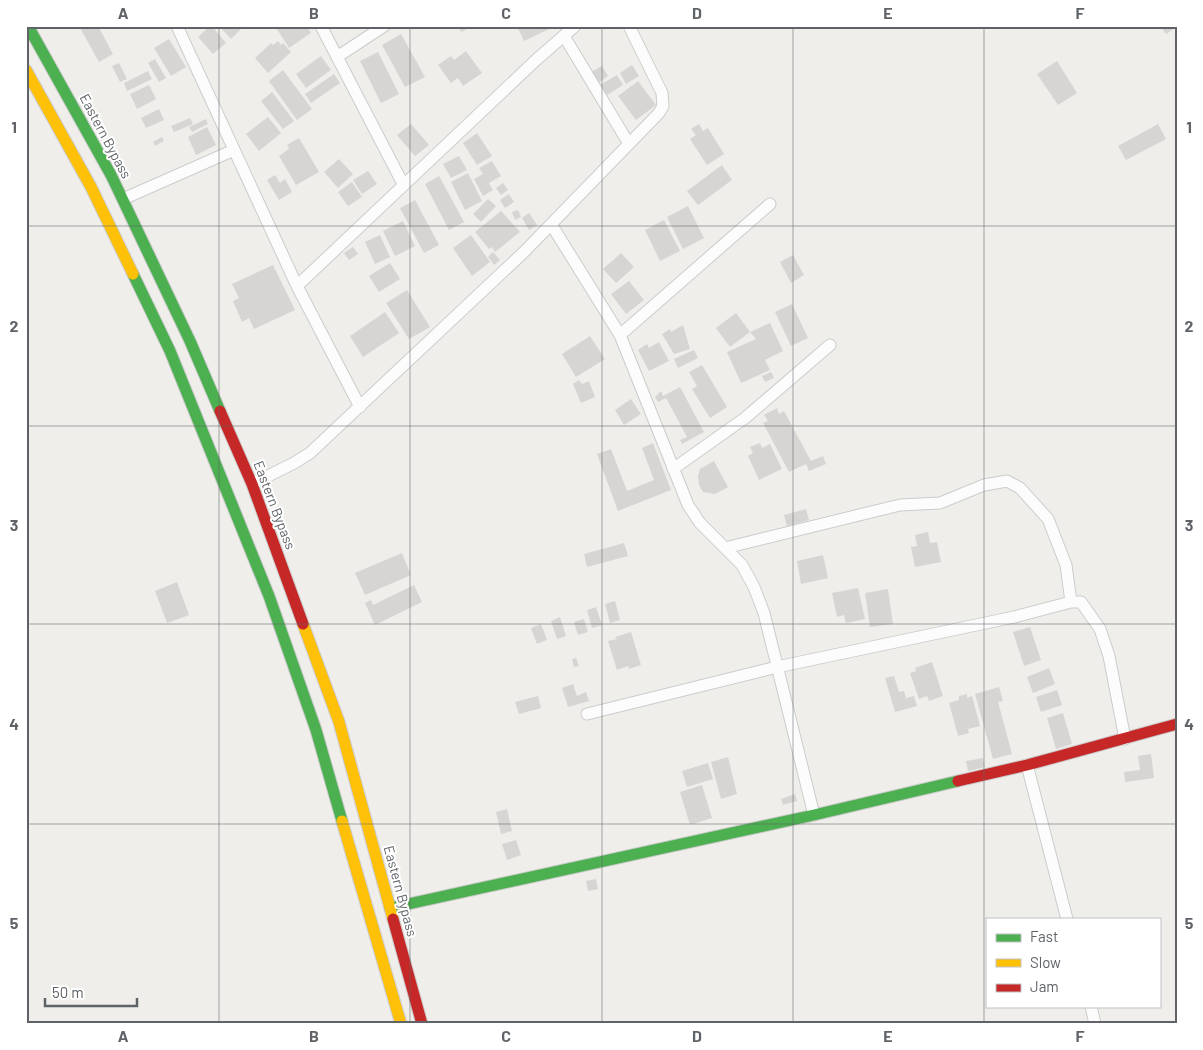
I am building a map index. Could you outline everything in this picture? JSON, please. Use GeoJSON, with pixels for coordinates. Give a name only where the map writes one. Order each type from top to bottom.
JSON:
{"type":"FeatureCollection","features":[{"type":"Feature","properties":{"kind":"main road","name":"Eastern Bypass"},"geometry":{"type":"LineString","coordinates":[[28,26],[123,199],[190,341],[252,484],[339,722],[422,1024]]}},
{"type":"Feature","properties":{"kind":"main road"},"geometry":{"type":"LineString","coordinates":[[26,70],[91,187],[170,351],[270,596],[316,730],[401,1024]]}},
{"type":"Feature","properties":{"kind":"main road"},"geometry":{"type":"LineString","coordinates":[[390,908],[814,815],[1026,765],[1177,724]]}},
{"type":"Feature","properties":{"kind":"street"},"geometry":{"type":"LineString","coordinates":[[321,26],[404,184]]}},
{"type":"Feature","properties":{"kind":"street"},"geometry":{"type":"LineString","coordinates":[[337,57],[384,26]]}},
{"type":"Feature","properties":{"kind":"street"},"geometry":{"type":"LineString","coordinates":[[297,286],[536,60],[575,26]]}},
{"type":"Feature","properties":{"kind":"street"},"geometry":{"type":"LineString","coordinates":[[252,484],[310,453],[524,252],[659,113],[664,100],[662,93],[629,26]]}},
{"type":"Feature","properties":{"kind":"street"},"geometry":{"type":"LineString","coordinates":[[181,28],[234,150],[297,286],[360,407]]}},
{"type":"Feature","properties":{"kind":"street"},"geometry":{"type":"LineString","coordinates":[[564,36],[629,144]]}},
{"type":"Feature","properties":{"kind":"street"},"geometry":{"type":"LineString","coordinates":[[123,199],[234,150]]}},
{"type":"Feature","properties":{"kind":"street"},"geometry":{"type":"LineString","coordinates":[[620,335],[770,204]]}},
{"type":"Feature","properties":{"kind":"street"},"geometry":{"type":"LineString","coordinates":[[551,224],[620,335],[688,505],[700,522],[742,565],[754,587],[764,613],[814,815]]}},
{"type":"Feature","properties":{"kind":"street"},"geometry":{"type":"LineString","coordinates":[[673,469],[745,418],[830,345]]}},
{"type":"Feature","properties":{"kind":"street"},"geometry":{"type":"LineString","coordinates":[[725,548],[900,505],[940,503],[984,485],[1007,481],[1020,488],[1048,519],[1066,565],[1071,602]]}},
{"type":"Feature","properties":{"kind":"street"},"geometry":{"type":"LineString","coordinates":[[587,714],[777,667],[1014,617],[1071,602],[1081,602],[1100,629],[1109,656],[1125,739]]}},
{"type":"Feature","properties":{"kind":"street"},"geometry":{"type":"LineString","coordinates":[[1026,765],[1067,918]]}},
{"type":"Feature","properties":{"kind":"street"},"geometry":{"type":"LineString","coordinates":[[1091,1008],[1095,1024]]}},
{"type":"Feature","properties":{"kind":"building"},"geometry":{"type":"Polygon","coordinates":[[[79,26],[98,26],[113,54],[99,62],[79,26]]]}},
{"type":"Feature","properties":{"kind":"building"},"geometry":{"type":"Polygon","coordinates":[[[210,26],[226,43],[213,54],[198,37],[210,26]]]}},
{"type":"Feature","properties":{"kind":"building"},"geometry":{"type":"Polygon","coordinates":[[[219,26],[244,26],[231,39],[219,26]]]}},
{"type":"Feature","properties":{"kind":"building"},"geometry":{"type":"Polygon","coordinates":[[[275,26],[307,26],[311,33],[289,48],[275,26]]]}},
{"type":"Feature","properties":{"kind":"building"},"geometry":{"type":"Polygon","coordinates":[[[458,26],[473,26],[461,32],[458,26]]]}},
{"type":"Feature","properties":{"kind":"building"},"geometry":{"type":"Polygon","coordinates":[[[517,26],[547,26],[549,29],[524,41],[517,26]]]}},
{"type":"Feature","properties":{"kind":"building"},"geometry":{"type":"Polygon","coordinates":[[[1160,26],[1177,26],[1177,27],[1166,34],[1160,26]]]}},
{"type":"Feature","properties":{"kind":"building"},"geometry":{"type":"Polygon","coordinates":[[[401,34],[425,77],[405,87],[382,45],[401,34]]]}},
{"type":"Feature","properties":{"kind":"building"},"geometry":{"type":"Polygon","coordinates":[[[169,39],[186,67],[171,76],[154,48],[169,39]]]}},
{"type":"Feature","properties":{"kind":"building"},"geometry":{"type":"Polygon","coordinates":[[[278,41],[281,45],[283,43],[291,52],[268,73],[255,58],[271,43],[273,45],[278,41]]]}},
{"type":"Feature","properties":{"kind":"building"},"geometry":{"type":"Polygon","coordinates":[[[466,51],[482,73],[463,86],[458,78],[451,83],[438,65],[451,56],[454,60],[466,51]]]}},
{"type":"Feature","properties":{"kind":"building"},"geometry":{"type":"Polygon","coordinates":[[[378,52],[399,94],[381,103],[360,61],[378,52]]]}},
{"type":"Feature","properties":{"kind":"building"},"geometry":{"type":"Polygon","coordinates":[[[321,56],[331,70],[306,88],[296,74],[321,56]]]}},
{"type":"Feature","properties":{"kind":"building"},"geometry":{"type":"Polygon","coordinates":[[[155,59],[166,78],[159,82],[148,63],[155,59]]]}},
{"type":"Feature","properties":{"kind":"building"},"geometry":{"type":"Polygon","coordinates":[[[1057,61],[1077,93],[1058,105],[1037,74],[1057,61]]]}},
{"type":"Feature","properties":{"kind":"building"},"geometry":{"type":"Polygon","coordinates":[[[119,63],[127,79],[120,82],[112,66],[119,63]]]}},
{"type":"Feature","properties":{"kind":"building"},"geometry":{"type":"Polygon","coordinates":[[[632,65],[639,76],[626,84],[620,73],[632,65]]]}},
{"type":"Feature","properties":{"kind":"building"},"geometry":{"type":"Polygon","coordinates":[[[602,66],[608,76],[598,83],[591,72],[602,66]]]}},
{"type":"Feature","properties":{"kind":"building"},"geometry":{"type":"Polygon","coordinates":[[[283,70],[312,109],[297,120],[269,81],[283,70]]]}},
{"type":"Feature","properties":{"kind":"building"},"geometry":{"type":"Polygon","coordinates":[[[148,71],[152,79],[127,91],[124,83],[148,71]]]}},
{"type":"Feature","properties":{"kind":"building"},"geometry":{"type":"Polygon","coordinates":[[[334,74],[340,83],[311,103],[305,94],[334,74]]]}},
{"type":"Feature","properties":{"kind":"building"},"geometry":{"type":"Polygon","coordinates":[[[617,75],[623,85],[607,95],[600,85],[617,75]]]}},
{"type":"Feature","properties":{"kind":"building"},"geometry":{"type":"Polygon","coordinates":[[[638,81],[656,105],[636,120],[618,96],[638,81]]]}},
{"type":"Feature","properties":{"kind":"building"},"geometry":{"type":"Polygon","coordinates":[[[149,85],[156,99],[137,109],[130,94],[149,85]]]}},
{"type":"Feature","properties":{"kind":"building"},"geometry":{"type":"Polygon","coordinates":[[[272,92],[294,121],[283,129],[261,101],[272,92]]]}},
{"type":"Feature","properties":{"kind":"building"},"geometry":{"type":"Polygon","coordinates":[[[159,109],[164,120],[146,128],[141,118],[159,109]]]}},
{"type":"Feature","properties":{"kind":"building"},"geometry":{"type":"Polygon","coordinates":[[[268,117],[281,133],[259,151],[246,134],[268,117]]]}},
{"type":"Feature","properties":{"kind":"building"},"geometry":{"type":"Polygon","coordinates":[[[190,118],[193,124],[174,132],[171,126],[190,118]]]}},
{"type":"Feature","properties":{"kind":"building"},"geometry":{"type":"Polygon","coordinates":[[[206,119],[208,124],[192,132],[189,127],[206,119]]]}},
{"type":"Feature","properties":{"kind":"building"},"geometry":{"type":"Polygon","coordinates":[[[411,124],[429,145],[415,156],[397,135],[411,124]]]}},
{"type":"Feature","properties":{"kind":"building"},"geometry":{"type":"Polygon","coordinates":[[[699,124],[703,131],[708,128],[724,154],[707,165],[690,139],[696,135],[691,129],[699,124]]]}},
{"type":"Feature","properties":{"kind":"building"},"geometry":{"type":"Polygon","coordinates":[[[1158,124],[1166,139],[1126,160],[1118,146],[1158,124]]]}},
{"type":"Feature","properties":{"kind":"building"},"geometry":{"type":"Polygon","coordinates":[[[207,127],[216,145],[196,155],[188,137],[207,127]]]}},
{"type":"Feature","properties":{"kind":"building"},"geometry":{"type":"Polygon","coordinates":[[[477,133],[492,156],[477,165],[463,143],[477,133]]]}},
{"type":"Feature","properties":{"kind":"building"},"geometry":{"type":"Polygon","coordinates":[[[162,137],[164,141],[155,146],[153,142],[162,137]]]}},
{"type":"Feature","properties":{"kind":"building"},"geometry":{"type":"Polygon","coordinates":[[[299,138],[319,172],[296,185],[279,156],[289,149],[287,145],[299,138]]]}},
{"type":"Feature","properties":{"kind":"building"},"geometry":{"type":"Polygon","coordinates":[[[459,156],[467,170],[451,178],[443,164],[459,156]]]}},
{"type":"Feature","properties":{"kind":"building"},"geometry":{"type":"Polygon","coordinates":[[[339,159],[353,174],[338,188],[324,172],[339,159]]]}},
{"type":"Feature","properties":{"kind":"building"},"geometry":{"type":"Polygon","coordinates":[[[492,161],[501,176],[489,183],[493,190],[483,196],[474,179],[483,174],[479,168],[492,161]]]}},
{"type":"Feature","properties":{"kind":"building"},"geometry":{"type":"Polygon","coordinates":[[[722,165],[732,180],[698,205],[687,191],[722,165]]]}},
{"type":"Feature","properties":{"kind":"building"},"geometry":{"type":"Polygon","coordinates":[[[368,171],[377,184],[362,194],[353,180],[368,171]]]}},
{"type":"Feature","properties":{"kind":"building"},"geometry":{"type":"Polygon","coordinates":[[[468,173],[482,201],[465,210],[451,182],[468,173]]]}},
{"type":"Feature","properties":{"kind":"building"},"geometry":{"type":"Polygon","coordinates":[[[275,175],[280,183],[285,179],[292,192],[279,200],[267,180],[275,175]]]}},
{"type":"Feature","properties":{"kind":"building"},"geometry":{"type":"Polygon","coordinates":[[[439,176],[464,222],[449,230],[425,184],[439,176]]]}},
{"type":"Feature","properties":{"kind":"building"},"geometry":{"type":"Polygon","coordinates":[[[352,182],[362,197],[348,206],[338,192],[352,182]]]}},
{"type":"Feature","properties":{"kind":"building"},"geometry":{"type":"Polygon","coordinates":[[[503,183],[508,190],[501,195],[496,188],[503,183]]]}},
{"type":"Feature","properties":{"kind":"building"},"geometry":{"type":"Polygon","coordinates":[[[509,194],[514,202],[505,208],[500,200],[509,194]]]}},
{"type":"Feature","properties":{"kind":"building"},"geometry":{"type":"Polygon","coordinates":[[[488,199],[496,206],[481,222],[473,214],[488,199]]]}},
{"type":"Feature","properties":{"kind":"building"},"geometry":{"type":"Polygon","coordinates":[[[415,200],[439,245],[424,253],[400,208],[415,200]]]}},
{"type":"Feature","properties":{"kind":"building"},"geometry":{"type":"Polygon","coordinates":[[[688,206],[704,238],[683,249],[667,217],[688,206]]]}},
{"type":"Feature","properties":{"kind":"building"},"geometry":{"type":"Polygon","coordinates":[[[518,210],[521,217],[515,220],[512,212],[518,210]]]}},
{"type":"Feature","properties":{"kind":"building"},"geometry":{"type":"Polygon","coordinates":[[[501,211],[520,232],[495,252],[492,247],[489,249],[475,232],[501,211]]]}},
{"type":"Feature","properties":{"kind":"building"},"geometry":{"type":"Polygon","coordinates":[[[529,213],[537,225],[529,230],[522,218],[529,213]]]}},
{"type":"Feature","properties":{"kind":"building"},"geometry":{"type":"Polygon","coordinates":[[[664,220],[680,251],[660,261],[645,230],[664,220]]]}},
{"type":"Feature","properties":{"kind":"building"},"geometry":{"type":"Polygon","coordinates":[[[403,221],[415,246],[395,256],[383,231],[403,221]]]}},
{"type":"Feature","properties":{"kind":"building"},"geometry":{"type":"Polygon","coordinates":[[[380,235],[390,257],[375,264],[365,242],[380,235]]]}},
{"type":"Feature","properties":{"kind":"building"},"geometry":{"type":"Polygon","coordinates":[[[471,235],[490,262],[472,276],[453,248],[471,235]]]}},
{"type":"Feature","properties":{"kind":"building"},"geometry":{"type":"Polygon","coordinates":[[[353,247],[358,254],[349,260],[344,253],[353,247]]]}},
{"type":"Feature","properties":{"kind":"building"},"geometry":{"type":"Polygon","coordinates":[[[493,252],[500,260],[494,265],[488,257],[493,252]]]}},
{"type":"Feature","properties":{"kind":"building"},"geometry":{"type":"Polygon","coordinates":[[[621,253],[634,267],[616,283],[603,269],[621,253]]]}},
{"type":"Feature","properties":{"kind":"building"},"geometry":{"type":"Polygon","coordinates":[[[793,255],[804,275],[791,283],[780,262],[793,255]]]}},
{"type":"Feature","properties":{"kind":"building"},"geometry":{"type":"Polygon","coordinates":[[[390,263],[400,279],[379,292],[369,276],[390,263]]]}},
{"type":"Feature","properties":{"kind":"building"},"geometry":{"type":"Polygon","coordinates":[[[273,265],[295,310],[254,329],[249,318],[242,322],[233,301],[239,298],[232,284],[273,265]]]}},
{"type":"Feature","properties":{"kind":"building"},"geometry":{"type":"Polygon","coordinates":[[[629,281],[644,300],[626,314],[611,294],[629,281]]]}},
{"type":"Feature","properties":{"kind":"building"},"geometry":{"type":"Polygon","coordinates":[[[407,290],[430,327],[409,339],[386,303],[407,290]]]}},
{"type":"Feature","properties":{"kind":"building"},"geometry":{"type":"Polygon","coordinates":[[[792,304],[808,338],[791,346],[775,312],[792,304]]]}},
{"type":"Feature","properties":{"kind":"building"},"geometry":{"type":"Polygon","coordinates":[[[385,312],[399,333],[363,357],[350,336],[385,312]]]}},
{"type":"Feature","properties":{"kind":"building"},"geometry":{"type":"Polygon","coordinates":[[[736,313],[750,332],[730,347],[716,328],[736,313]]]}},
{"type":"Feature","properties":{"kind":"building"},"geometry":{"type":"Polygon","coordinates":[[[770,323],[783,351],[765,360],[770,370],[741,383],[727,352],[756,339],[750,332],[770,323]]]}},
{"type":"Feature","properties":{"kind":"building"},"geometry":{"type":"Polygon","coordinates":[[[683,325],[690,349],[674,354],[662,334],[670,329],[671,332],[683,325]]]}},
{"type":"Feature","properties":{"kind":"building"},"geometry":{"type":"Polygon","coordinates":[[[590,336],[605,359],[576,377],[562,354],[590,336]]]}},
{"type":"Feature","properties":{"kind":"building"},"geometry":{"type":"Polygon","coordinates":[[[659,342],[669,361],[649,371],[638,350],[647,344],[649,348],[659,342]]]}},
{"type":"Feature","properties":{"kind":"building"},"geometry":{"type":"Polygon","coordinates":[[[694,350],[698,358],[678,368],[674,359],[694,350]]]}},
{"type":"Feature","properties":{"kind":"building"},"geometry":{"type":"Polygon","coordinates":[[[702,365],[727,407],[710,418],[692,389],[697,386],[689,372],[702,365]]]}},
{"type":"Feature","properties":{"kind":"building"},"geometry":{"type":"Polygon","coordinates":[[[771,372],[774,378],[765,382],[762,376],[771,372]]]}},
{"type":"Feature","properties":{"kind":"building"},"geometry":{"type":"Polygon","coordinates":[[[579,380],[582,384],[589,381],[595,397],[581,403],[573,384],[579,380]]]}},
{"type":"Feature","properties":{"kind":"building"},"geometry":{"type":"Polygon","coordinates":[[[680,387],[704,432],[682,444],[680,440],[687,437],[666,398],[658,402],[655,397],[661,391],[663,396],[680,387]]]}},
{"type":"Feature","properties":{"kind":"building"},"geometry":{"type":"Polygon","coordinates":[[[631,399],[641,414],[624,425],[615,410],[631,399]]]}},
{"type":"Feature","properties":{"kind":"building"},"geometry":{"type":"Polygon","coordinates":[[[777,408],[779,414],[784,411],[811,461],[823,456],[826,464],[809,471],[806,464],[789,472],[763,423],[768,421],[764,415],[777,408]]]}},
{"type":"Feature","properties":{"kind":"building"},"geometry":{"type":"Polygon","coordinates":[[[653,443],[671,490],[618,511],[597,454],[611,449],[627,491],[654,480],[642,448],[653,443]]]}},
{"type":"Feature","properties":{"kind":"building"},"geometry":{"type":"Polygon","coordinates":[[[760,443],[762,448],[770,444],[782,469],[759,480],[748,456],[753,453],[750,447],[760,443]]]}},
{"type":"Feature","properties":{"kind":"building"},"geometry":{"type":"Polygon","coordinates":[[[714,461],[728,487],[715,494],[703,492],[699,485],[698,476],[700,469],[714,461]]]}},
{"type":"Feature","properties":{"kind":"building"},"geometry":{"type":"Polygon","coordinates":[[[806,509],[809,520],[787,526],[784,515],[806,509]]]}},
{"type":"Feature","properties":{"kind":"building"},"geometry":{"type":"Polygon","coordinates":[[[928,532],[930,543],[937,542],[941,562],[915,567],[911,547],[917,546],[915,535],[928,532]]]}},
{"type":"Feature","properties":{"kind":"building"},"geometry":{"type":"Polygon","coordinates":[[[624,543],[628,556],[587,567],[584,554],[624,543]]]}},
{"type":"Feature","properties":{"kind":"building"},"geometry":{"type":"Polygon","coordinates":[[[402,553],[411,575],[365,595],[355,573],[402,553]]]}},
{"type":"Feature","properties":{"kind":"building"},"geometry":{"type":"Polygon","coordinates":[[[823,555],[828,578],[801,584],[797,561],[823,555]]]}},
{"type":"Feature","properties":{"kind":"building"},"geometry":{"type":"Polygon","coordinates":[[[177,582],[189,615],[167,623],[155,591],[177,582]]]}},
{"type":"Feature","properties":{"kind":"building"},"geometry":{"type":"Polygon","coordinates":[[[414,585],[422,602],[375,625],[365,603],[371,600],[373,605],[414,585]]]}},
{"type":"Feature","properties":{"kind":"building"},"geometry":{"type":"Polygon","coordinates":[[[858,588],[865,619],[846,623],[844,615],[837,617],[832,593],[858,588]]]}},
{"type":"Feature","properties":{"kind":"building"},"geometry":{"type":"Polygon","coordinates":[[[888,589],[893,624],[870,627],[865,593],[888,589]]]}},
{"type":"Feature","properties":{"kind":"building"},"geometry":{"type":"Polygon","coordinates":[[[615,601],[620,620],[610,623],[605,604],[615,601]]]}},
{"type":"Feature","properties":{"kind":"building"},"geometry":{"type":"Polygon","coordinates":[[[596,607],[602,625],[592,628],[587,610],[596,607]]]}},
{"type":"Feature","properties":{"kind":"building"},"geometry":{"type":"Polygon","coordinates":[[[560,617],[566,636],[557,639],[551,621],[560,617]]]}},
{"type":"Feature","properties":{"kind":"building"},"geometry":{"type":"Polygon","coordinates":[[[584,619],[588,632],[578,635],[574,622],[584,619]]]}},
{"type":"Feature","properties":{"kind":"building"},"geometry":{"type":"Polygon","coordinates":[[[541,624],[547,640],[537,644],[531,628],[541,624]]]}},
{"type":"Feature","properties":{"kind":"building"},"geometry":{"type":"Polygon","coordinates":[[[1030,627],[1041,660],[1024,666],[1013,632],[1030,627]]]}},
{"type":"Feature","properties":{"kind":"building"},"geometry":{"type":"Polygon","coordinates":[[[631,632],[641,665],[629,669],[628,666],[617,670],[608,641],[631,632]]]}},
{"type":"Feature","properties":{"kind":"building"},"geometry":{"type":"Polygon","coordinates":[[[576,658],[579,666],[574,667],[572,659],[576,658]]]}},
{"type":"Feature","properties":{"kind":"building"},"geometry":{"type":"Polygon","coordinates":[[[932,662],[943,696],[929,701],[927,696],[919,699],[910,673],[916,671],[915,668],[932,662]]]}},
{"type":"Feature","properties":{"kind":"building"},"geometry":{"type":"Polygon","coordinates":[[[1049,668],[1055,684],[1033,693],[1027,677],[1049,668]]]}},
{"type":"Feature","properties":{"kind":"building"},"geometry":{"type":"Polygon","coordinates":[[[894,676],[899,692],[904,691],[906,698],[914,696],[917,706],[895,712],[885,678],[894,676]]]}},
{"type":"Feature","properties":{"kind":"building"},"geometry":{"type":"Polygon","coordinates":[[[573,684],[577,696],[586,692],[589,701],[568,707],[562,688],[573,684]]]}},
{"type":"Feature","properties":{"kind":"building"},"geometry":{"type":"Polygon","coordinates":[[[999,687],[1003,701],[998,702],[1012,754],[993,759],[975,694],[999,687]]]}},
{"type":"Feature","properties":{"kind":"building"},"geometry":{"type":"Polygon","coordinates":[[[1057,690],[1062,705],[1041,712],[1036,697],[1057,690]]]}},
{"type":"Feature","properties":{"kind":"building"},"geometry":{"type":"Polygon","coordinates":[[[967,694],[967,698],[972,696],[980,726],[968,729],[969,733],[958,736],[949,703],[959,700],[959,696],[967,694]]]}},
{"type":"Feature","properties":{"kind":"building"},"geometry":{"type":"Polygon","coordinates":[[[538,696],[541,708],[519,714],[515,702],[538,696]]]}},
{"type":"Feature","properties":{"kind":"building"},"geometry":{"type":"Polygon","coordinates":[[[1063,713],[1072,744],[1056,749],[1047,718],[1063,713]]]}},
{"type":"Feature","properties":{"kind":"building"},"geometry":{"type":"Polygon","coordinates":[[[1151,754],[1154,778],[1125,782],[1124,772],[1140,770],[1138,756],[1151,754]]]}},
{"type":"Feature","properties":{"kind":"building"},"geometry":{"type":"Polygon","coordinates":[[[728,757],[737,794],[721,799],[711,762],[728,757]]]}},
{"type":"Feature","properties":{"kind":"building"},"geometry":{"type":"Polygon","coordinates":[[[983,758],[985,767],[968,771],[966,761],[983,758]]]}},
{"type":"Feature","properties":{"kind":"building"},"geometry":{"type":"Polygon","coordinates":[[[708,763],[713,779],[687,787],[682,771],[708,763]]]}},
{"type":"Feature","properties":{"kind":"building"},"geometry":{"type":"Polygon","coordinates":[[[702,785],[712,818],[690,825],[680,792],[702,785]]]}},
{"type":"Feature","properties":{"kind":"building"},"geometry":{"type":"Polygon","coordinates":[[[795,794],[797,801],[783,805],[781,799],[795,794]]]}},
{"type":"Feature","properties":{"kind":"building"},"geometry":{"type":"Polygon","coordinates":[[[507,809],[512,831],[501,834],[496,812],[507,809]]]}},
{"type":"Feature","properties":{"kind":"building"},"geometry":{"type":"Polygon","coordinates":[[[516,840],[521,855],[507,860],[502,844],[516,840]]]}},
{"type":"Feature","properties":{"kind":"building"},"geometry":{"type":"Polygon","coordinates":[[[596,879],[598,889],[588,891],[586,881],[596,879]]]}},
{"type":"Feature","properties":{"kind":"traffic: fast"},"geometry":{"type":"LineString","coordinates":[[28,26],[111,175],[190,341],[220,411]]}},
{"type":"Feature","properties":{"kind":"traffic: fast"},"geometry":{"type":"LineString","coordinates":[[133,274],[170,351],[269,596],[316,730],[342,821]]}},
{"type":"Feature","properties":{"kind":"traffic: fast"},"geometry":{"type":"LineString","coordinates":[[390,908],[814,815],[958,781]]}},
{"type":"Feature","properties":{"kind":"traffic: slow"},"geometry":{"type":"LineString","coordinates":[[26,70],[91,187],[133,274]]}},
{"type":"Feature","properties":{"kind":"traffic: slow"},"geometry":{"type":"LineString","coordinates":[[303,624],[339,722],[393,919]]}},
{"type":"Feature","properties":{"kind":"traffic: slow"},"geometry":{"type":"LineString","coordinates":[[342,821],[401,1024]]}},
{"type":"Feature","properties":{"kind":"traffic: jam"},"geometry":{"type":"LineString","coordinates":[[220,411],[252,484],[303,624]]}},
{"type":"Feature","properties":{"kind":"traffic: jam"},"geometry":{"type":"LineString","coordinates":[[958,781],[1027,765],[1177,724]]}},
{"type":"Feature","properties":{"kind":"traffic: jam"},"geometry":{"type":"LineString","coordinates":[[393,919],[422,1024]]}}]}
